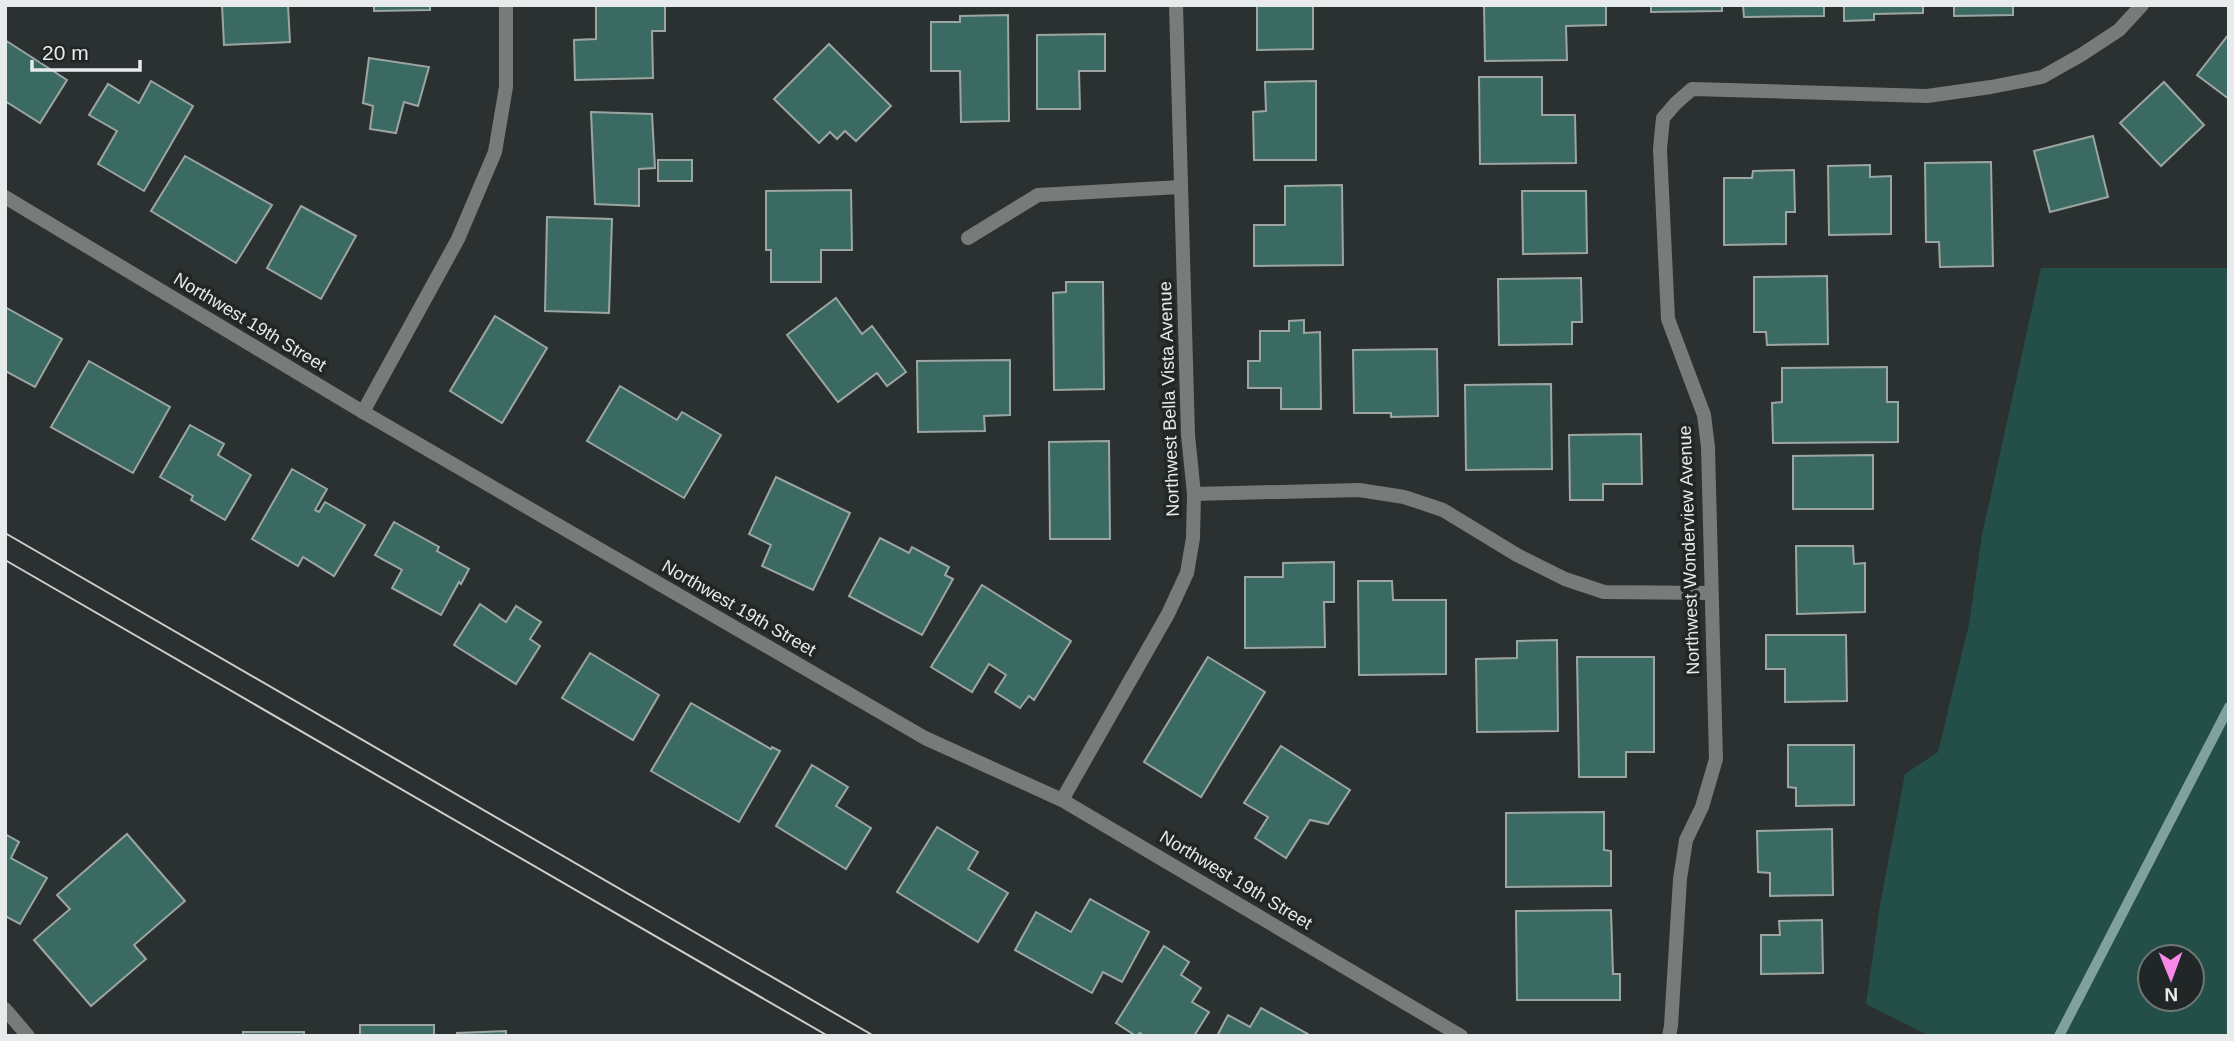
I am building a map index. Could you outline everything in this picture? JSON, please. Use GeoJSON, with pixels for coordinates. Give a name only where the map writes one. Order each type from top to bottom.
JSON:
{"type":"FeatureCollection","features":[{"type":"Feature","properties":{"kind":"street"},"geometry":{"type":"LineString","coordinates":[[363,412],[458,239],[495,152],[506,87],[506,5]]}},
{"type":"Feature","properties":{"kind":"street","name":"Northwest Bella Vista Avenue"},"geometry":{"type":"LineString","coordinates":[[1062,800],[1168,614],[1186,573],[1193,538],[1194,494],[1188,435],[1176,5]]}},
{"type":"Feature","properties":{"kind":"street","name":"Northwest Wonderview Avenue"},"geometry":{"type":"LineString","coordinates":[[1669,1036],[1680,879],[1686,840],[1702,807],[1716,759],[1707,447],[1704,415],[1668,319],[1660,149],[1664,118],[1692,89],[1927,96],[2042,77],[2119,30],[2143,5]]}},
{"type":"Feature","properties":{"kind":"street"},"geometry":{"type":"LineString","coordinates":[[968,238],[1038,195],[1180,187]]}},
{"type":"Feature","properties":{"kind":"street","name":"Northwest 19th Street"},"geometry":{"type":"LineString","coordinates":[[5,197],[363,412],[925,738],[1062,800],[1461,1036]]}},
{"type":"Feature","properties":{"kind":"street"},"geometry":{"type":"LineString","coordinates":[[1194,494],[1359,490],[1404,497],[1443,509],[1517,555],[1565,579],[1604,592],[1711,593]]}},
{"type":"Feature","properties":{"kind":"street"},"geometry":{"type":"LineString","coordinates":[[5,1009],[28,1036]]}},
{"type":"Feature","properties":{"kind":"green space"},"geometry":{"type":"Polygon","coordinates":[[[2041,268],[2229,268],[2229,1036],[1930,1036],[1866,1004],[1880,905],[1905,774],[1938,752],[1969,624],[1982,535],[2041,268]]]}},
{"type":"Feature","properties":{"kind":"building"},"geometry":{"type":"Polygon","coordinates":[[[222,5],[288,5],[290,42],[224,45],[222,5]]]}},
{"type":"Feature","properties":{"kind":"building"},"geometry":{"type":"Polygon","coordinates":[[[374,5],[430,5],[430,10],[374,11],[374,5]]]}},
{"type":"Feature","properties":{"kind":"building"},"geometry":{"type":"Polygon","coordinates":[[[596,5],[665,5],[665,31],[652,31],[653,78],[575,80],[574,40],[596,39],[596,5]]]}},
{"type":"Feature","properties":{"kind":"building"},"geometry":{"type":"Polygon","coordinates":[[[1257,5],[1313,5],[1313,49],[1257,50],[1257,5]]]}},
{"type":"Feature","properties":{"kind":"building"},"geometry":{"type":"Polygon","coordinates":[[[1484,5],[1606,5],[1606,25],[1566,26],[1567,60],[1485,61],[1484,5]]]}},
{"type":"Feature","properties":{"kind":"building"},"geometry":{"type":"Polygon","coordinates":[[[1651,5],[1722,5],[1722,11],[1651,12],[1651,5]]]}},
{"type":"Feature","properties":{"kind":"building"},"geometry":{"type":"Polygon","coordinates":[[[1743,5],[1824,5],[1824,16],[1744,17],[1743,5]]]}},
{"type":"Feature","properties":{"kind":"building"},"geometry":{"type":"Polygon","coordinates":[[[1844,5],[1923,5],[1923,13],[1874,14],[1874,20],[1844,21],[1844,5]]]}},
{"type":"Feature","properties":{"kind":"building"},"geometry":{"type":"Polygon","coordinates":[[[1954,5],[2013,5],[2013,15],[1954,16],[1954,5]]]}},
{"type":"Feature","properties":{"kind":"building"},"geometry":{"type":"Polygon","coordinates":[[[1008,15],[1009,121],[961,122],[960,71],[931,71],[931,22],[960,22],[960,16],[1008,15]]]}},
{"type":"Feature","properties":{"kind":"building"},"geometry":{"type":"Polygon","coordinates":[[[1105,34],[1105,71],[1079,71],[1080,109],[1037,109],[1037,35],[1105,34]]]}},
{"type":"Feature","properties":{"kind":"building"},"geometry":{"type":"Polygon","coordinates":[[[2229,34],[2229,99],[2197,75],[2229,34]]]}},
{"type":"Feature","properties":{"kind":"building"},"geometry":{"type":"Polygon","coordinates":[[[5,40],[67,80],[40,123],[5,101],[5,40]]]}},
{"type":"Feature","properties":{"kind":"building"},"geometry":{"type":"Polygon","coordinates":[[[829,44],[891,106],[856,141],[845,131],[837,139],[830,132],[819,143],[774,99],[829,44]]]}},
{"type":"Feature","properties":{"kind":"building"},"geometry":{"type":"Polygon","coordinates":[[[369,58],[429,67],[418,106],[404,102],[396,133],[370,129],[373,106],[363,103],[369,58]]]}},
{"type":"Feature","properties":{"kind":"building"},"geometry":{"type":"Polygon","coordinates":[[[1479,77],[1542,77],[1542,115],[1575,115],[1576,163],[1480,164],[1479,77]]]}},
{"type":"Feature","properties":{"kind":"building"},"geometry":{"type":"Polygon","coordinates":[[[151,81],[193,106],[144,191],[98,164],[117,131],[89,115],[108,84],[139,103],[151,81]]]}},
{"type":"Feature","properties":{"kind":"building"},"geometry":{"type":"Polygon","coordinates":[[[1316,81],[1316,160],[1254,160],[1253,112],[1266,111],[1265,82],[1316,81]]]}},
{"type":"Feature","properties":{"kind":"building"},"geometry":{"type":"Polygon","coordinates":[[[2164,82],[2204,125],[2161,166],[2120,123],[2164,82]]]}},
{"type":"Feature","properties":{"kind":"building"},"geometry":{"type":"Polygon","coordinates":[[[591,112],[652,114],[655,168],[639,169],[639,206],[595,204],[591,112]]]}},
{"type":"Feature","properties":{"kind":"building"},"geometry":{"type":"Polygon","coordinates":[[[2093,136],[2108,197],[2050,212],[2034,151],[2093,136]]]}},
{"type":"Feature","properties":{"kind":"building"},"geometry":{"type":"Polygon","coordinates":[[[185,156],[272,205],[236,263],[151,211],[185,156]]]}},
{"type":"Feature","properties":{"kind":"building"},"geometry":{"type":"Polygon","coordinates":[[[658,160],[692,160],[692,181],[658,181],[658,160]]]}},
{"type":"Feature","properties":{"kind":"building"},"geometry":{"type":"Polygon","coordinates":[[[1991,162],[1993,266],[1940,267],[1939,242],[1926,242],[1925,163],[1991,162]]]}},
{"type":"Feature","properties":{"kind":"building"},"geometry":{"type":"Polygon","coordinates":[[[1870,165],[1870,177],[1891,176],[1891,234],[1829,235],[1828,166],[1870,165]]]}},
{"type":"Feature","properties":{"kind":"building"},"geometry":{"type":"Polygon","coordinates":[[[1794,170],[1795,212],[1786,212],[1786,244],[1724,245],[1724,178],[1752,178],[1753,171],[1794,170]]]}},
{"type":"Feature","properties":{"kind":"building"},"geometry":{"type":"Polygon","coordinates":[[[1342,185],[1343,265],[1254,266],[1254,225],[1285,225],[1285,186],[1342,185]]]}},
{"type":"Feature","properties":{"kind":"building"},"geometry":{"type":"Polygon","coordinates":[[[851,190],[852,250],[821,250],[821,282],[771,282],[771,250],[766,250],[766,191],[851,190]]]}},
{"type":"Feature","properties":{"kind":"building"},"geometry":{"type":"Polygon","coordinates":[[[1522,191],[1586,191],[1587,253],[1523,254],[1522,191]]]}},
{"type":"Feature","properties":{"kind":"building"},"geometry":{"type":"Polygon","coordinates":[[[301,206],[356,236],[321,299],[267,268],[301,206]]]}},
{"type":"Feature","properties":{"kind":"building"},"geometry":{"type":"Polygon","coordinates":[[[547,217],[612,219],[609,313],[545,311],[547,217]]]}},
{"type":"Feature","properties":{"kind":"building"},"geometry":{"type":"Polygon","coordinates":[[[1827,276],[1828,344],[1767,345],[1766,332],[1754,332],[1754,277],[1827,276]]]}},
{"type":"Feature","properties":{"kind":"building"},"geometry":{"type":"Polygon","coordinates":[[[1581,278],[1582,322],[1572,322],[1572,344],[1499,345],[1498,279],[1581,278]]]}},
{"type":"Feature","properties":{"kind":"building"},"geometry":{"type":"Polygon","coordinates":[[[1066,282],[1103,282],[1104,389],[1054,390],[1053,293],[1066,292],[1066,282]]]}},
{"type":"Feature","properties":{"kind":"building"},"geometry":{"type":"Polygon","coordinates":[[[836,298],[862,334],[872,326],[906,372],[887,386],[877,373],[838,402],[787,335],[836,298]]]}},
{"type":"Feature","properties":{"kind":"building"},"geometry":{"type":"Polygon","coordinates":[[[5,307],[62,339],[35,387],[5,371],[5,307]]]}},
{"type":"Feature","properties":{"kind":"building"},"geometry":{"type":"Polygon","coordinates":[[[495,316],[547,348],[502,423],[450,391],[495,316]]]}},
{"type":"Feature","properties":{"kind":"building"},"geometry":{"type":"Polygon","coordinates":[[[1304,320],[1304,333],[1320,332],[1321,409],[1281,409],[1281,388],[1248,388],[1248,361],[1260,361],[1260,331],[1289,331],[1289,321],[1304,320]]]}},
{"type":"Feature","properties":{"kind":"building"},"geometry":{"type":"Polygon","coordinates":[[[1437,349],[1438,416],[1391,417],[1391,413],[1354,413],[1353,350],[1437,349]]]}},
{"type":"Feature","properties":{"kind":"building"},"geometry":{"type":"Polygon","coordinates":[[[1010,360],[1010,415],[984,416],[985,431],[918,432],[917,361],[1010,360]]]}},
{"type":"Feature","properties":{"kind":"building"},"geometry":{"type":"Polygon","coordinates":[[[89,361],[170,407],[133,473],[51,427],[89,361]]]}},
{"type":"Feature","properties":{"kind":"building"},"geometry":{"type":"Polygon","coordinates":[[[1887,367],[1887,402],[1898,402],[1898,442],[1773,443],[1772,403],[1782,402],[1782,368],[1887,367]]]}},
{"type":"Feature","properties":{"kind":"building"},"geometry":{"type":"Polygon","coordinates":[[[1551,384],[1552,469],[1466,470],[1465,385],[1551,384]]]}},
{"type":"Feature","properties":{"kind":"building"},"geometry":{"type":"Polygon","coordinates":[[[620,386],[677,420],[682,412],[721,435],[684,498],[587,441],[620,386]]]}},
{"type":"Feature","properties":{"kind":"building"},"geometry":{"type":"Polygon","coordinates":[[[190,425],[224,444],[218,455],[251,475],[225,520],[191,500],[193,496],[160,477],[190,425]]]}},
{"type":"Feature","properties":{"kind":"building"},"geometry":{"type":"Polygon","coordinates":[[[1641,434],[1642,484],[1603,484],[1603,500],[1570,500],[1569,435],[1641,434]]]}},
{"type":"Feature","properties":{"kind":"building"},"geometry":{"type":"Polygon","coordinates":[[[1109,441],[1110,539],[1050,539],[1049,442],[1109,441]]]}},
{"type":"Feature","properties":{"kind":"building"},"geometry":{"type":"Polygon","coordinates":[[[1873,455],[1873,509],[1793,509],[1793,456],[1873,455]]]}},
{"type":"Feature","properties":{"kind":"building"},"geometry":{"type":"Polygon","coordinates":[[[292,469],[327,489],[315,510],[319,512],[325,502],[365,525],[334,576],[303,557],[298,566],[252,539],[292,469]]]}},
{"type":"Feature","properties":{"kind":"building"},"geometry":{"type":"Polygon","coordinates":[[[776,477],[850,513],[813,590],[762,566],[771,545],[749,534],[776,477]]]}},
{"type":"Feature","properties":{"kind":"building"},"geometry":{"type":"Polygon","coordinates":[[[394,522],[439,547],[437,551],[469,569],[441,615],[392,588],[402,570],[375,555],[394,522]]]}},
{"type":"Feature","properties":{"kind":"building"},"geometry":{"type":"Polygon","coordinates":[[[880,538],[909,553],[912,547],[949,567],[945,575],[953,579],[922,635],[849,596],[880,538]]]}},
{"type":"Feature","properties":{"kind":"building"},"geometry":{"type":"Polygon","coordinates":[[[1796,546],[1853,546],[1854,564],[1865,563],[1865,612],[1797,614],[1796,546]]]}},
{"type":"Feature","properties":{"kind":"building"},"geometry":{"type":"Polygon","coordinates":[[[1334,562],[1334,602],[1324,602],[1325,647],[1245,648],[1245,577],[1283,577],[1283,563],[1334,562]]]}},
{"type":"Feature","properties":{"kind":"building"},"geometry":{"type":"Polygon","coordinates":[[[1358,581],[1392,581],[1393,600],[1446,600],[1446,674],[1359,675],[1358,581]]]}},
{"type":"Feature","properties":{"kind":"building"},"geometry":{"type":"Polygon","coordinates":[[[982,585],[1071,641],[1034,700],[1029,696],[1020,708],[995,692],[1006,675],[989,664],[972,692],[931,667],[982,585]]]}},
{"type":"Feature","properties":{"kind":"building"},"geometry":{"type":"Polygon","coordinates":[[[480,604],[506,622],[516,606],[541,622],[530,639],[540,646],[516,684],[454,645],[480,604]]]}},
{"type":"Feature","properties":{"kind":"building"},"geometry":{"type":"Polygon","coordinates":[[[1766,635],[1846,635],[1847,701],[1785,702],[1785,669],[1766,669],[1766,635]]]}},
{"type":"Feature","properties":{"kind":"building"},"geometry":{"type":"Polygon","coordinates":[[[1557,640],[1558,731],[1477,732],[1476,659],[1517,658],[1517,641],[1557,640]]]}},
{"type":"Feature","properties":{"kind":"building"},"geometry":{"type":"Polygon","coordinates":[[[590,653],[659,695],[633,740],[562,698],[590,653]]]}},
{"type":"Feature","properties":{"kind":"building"},"geometry":{"type":"Polygon","coordinates":[[[1208,657],[1265,692],[1201,797],[1144,762],[1208,657]]]}},
{"type":"Feature","properties":{"kind":"building"},"geometry":{"type":"Polygon","coordinates":[[[1577,657],[1654,657],[1654,752],[1626,752],[1626,777],[1579,777],[1577,657]]]}},
{"type":"Feature","properties":{"kind":"building"},"geometry":{"type":"Polygon","coordinates":[[[691,703],[771,749],[772,747],[780,751],[739,822],[651,771],[691,703]]]}},
{"type":"Feature","properties":{"kind":"building"},"geometry":{"type":"Polygon","coordinates":[[[1788,745],[1854,745],[1854,805],[1796,806],[1796,788],[1788,787],[1788,745]]]}},
{"type":"Feature","properties":{"kind":"building"},"geometry":{"type":"Polygon","coordinates":[[[1281,746],[1350,790],[1328,824],[1310,820],[1286,858],[1255,838],[1268,817],[1244,803],[1281,746]]]}},
{"type":"Feature","properties":{"kind":"building"},"geometry":{"type":"Polygon","coordinates":[[[812,765],[848,787],[836,806],[871,828],[846,869],[776,826],[812,765]]]}},
{"type":"Feature","properties":{"kind":"building"},"geometry":{"type":"Polygon","coordinates":[[[1604,812],[1604,850],[1611,851],[1611,886],[1506,887],[1506,813],[1604,812]]]}},
{"type":"Feature","properties":{"kind":"building"},"geometry":{"type":"Polygon","coordinates":[[[937,827],[978,852],[968,869],[1008,893],[978,942],[897,892],[937,827]]]}},
{"type":"Feature","properties":{"kind":"building"},"geometry":{"type":"Polygon","coordinates":[[[1832,829],[1833,895],[1770,896],[1770,873],[1758,872],[1757,831],[1832,829]]]}},
{"type":"Feature","properties":{"kind":"building"},"geometry":{"type":"Polygon","coordinates":[[[5,834],[19,842],[11,858],[47,878],[20,924],[5,916],[5,834]]]}},
{"type":"Feature","properties":{"kind":"building"},"geometry":{"type":"Polygon","coordinates":[[[127,834],[185,901],[134,945],[146,959],[91,1006],[34,940],[70,909],[57,895],[127,834]]]}},
{"type":"Feature","properties":{"kind":"building"},"geometry":{"type":"Polygon","coordinates":[[[1090,899],[1149,932],[1122,982],[1103,972],[1092,993],[1015,950],[1036,912],[1071,932],[1090,899]]]}},
{"type":"Feature","properties":{"kind":"building"},"geometry":{"type":"Polygon","coordinates":[[[1611,910],[1613,974],[1620,974],[1620,1000],[1517,1000],[1516,911],[1611,910]]]}},
{"type":"Feature","properties":{"kind":"building"},"geometry":{"type":"Polygon","coordinates":[[[1822,920],[1823,973],[1761,974],[1761,935],[1780,935],[1779,921],[1822,920]]]}},
{"type":"Feature","properties":{"kind":"building"},"geometry":{"type":"Polygon","coordinates":[[[1164,946],[1189,962],[1181,975],[1201,988],[1192,1002],[1209,1012],[1194,1036],[1144,1036],[1140,1033],[1136,1036],[1116,1023],[1164,946]]]}},
{"type":"Feature","properties":{"kind":"building"},"geometry":{"type":"Polygon","coordinates":[[[1261,1008],[1308,1036],[1217,1036],[1228,1015],[1250,1027],[1261,1008]]]}},
{"type":"Feature","properties":{"kind":"building"},"geometry":{"type":"Polygon","coordinates":[[[360,1025],[434,1025],[434,1036],[360,1036],[360,1025]]]}},
{"type":"Feature","properties":{"kind":"building"},"geometry":{"type":"Polygon","coordinates":[[[506,1031],[506,1036],[457,1036],[457,1033],[506,1031]]]}},
{"type":"Feature","properties":{"kind":"building"},"geometry":{"type":"Polygon","coordinates":[[[243,1032],[304,1032],[304,1036],[243,1036],[243,1032]]]}},
{"type":"Feature","properties":{"kind":"waterway"},"geometry":{"type":"LineString","coordinates":[[2059,1036],[2229,707]]}},
{"type":"Feature","properties":{"kind":"tram line"},"geometry":{"type":"LineString","coordinates":[[5,533],[874,1036]]}},
{"type":"Feature","properties":{"kind":"tram line"},"geometry":{"type":"LineString","coordinates":[[5,560],[828,1036]]}}]}
